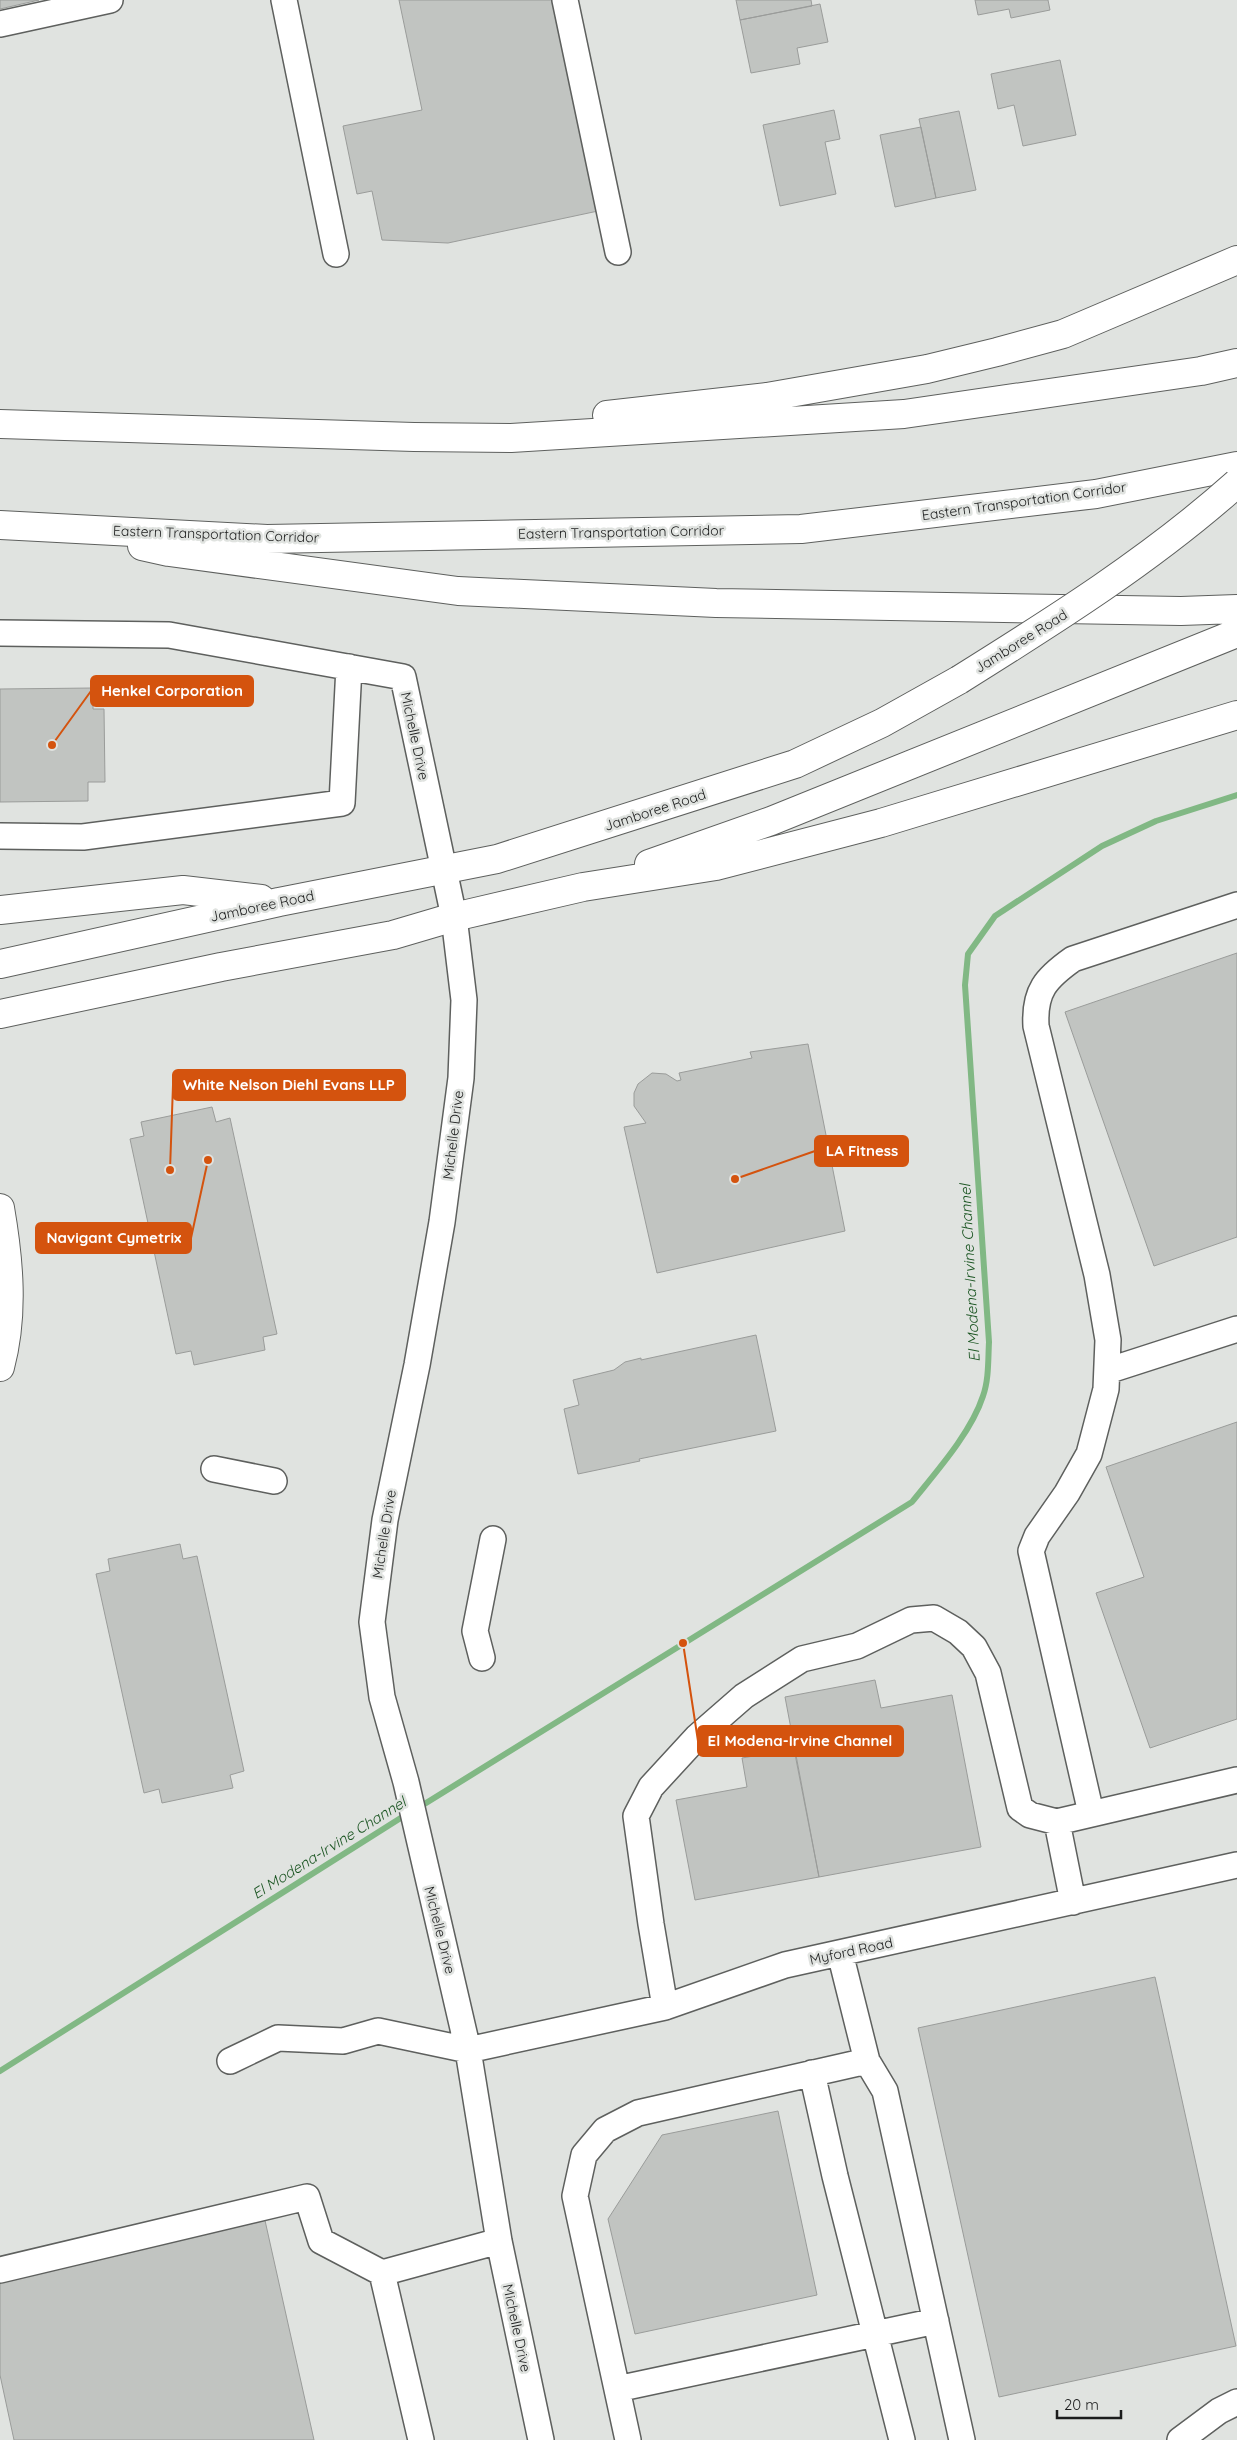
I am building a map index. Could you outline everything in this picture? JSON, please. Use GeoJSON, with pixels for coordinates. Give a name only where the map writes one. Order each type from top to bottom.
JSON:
{"type":"FeatureCollection","features":[{"type":"Feature","properties":{"kind":"highway"},"geometry":{"type":"LineString","coordinates":[[414,438],[767,397],[927,369],[1063,334],[1237,260]]}},
{"type":"Feature","properties":{"kind":"highway"},"geometry":{"type":"LineString","coordinates":[[0,424],[414,438],[511,438],[904,414],[1201,371],[1237,363]]}},
{"type":"Feature","properties":{"kind":"highway","name":"Eastern Transportation Corridor"},"geometry":{"type":"LineString","coordinates":[[0,525],[267,539],[801,529],[1096,494],[1237,466]]}},
{"type":"Feature","properties":{"kind":"highway","name":"Jamboree Road"},"geometry":{"type":"LineString","coordinates":[[0,964],[280,902],[497,859],[795,764],[882,723],[959,680],[1081,603],[1128,570],[1237,483]]}},
{"type":"Feature","properties":{"kind":"highway"},"geometry":{"type":"LineString","coordinates":[[65,528],[169,552],[458,591],[725,603],[1181,611],[1237,609]]}},
{"type":"Feature","properties":{"kind":"highway"},"geometry":{"type":"LineString","coordinates":[[583,887],[771,822],[1237,633]]}},
{"type":"Feature","properties":{"kind":"highway"},"geometry":{"type":"LineString","coordinates":[[0,1014],[221,967],[393,936],[454,917],[583,887],[716,866],[863,828],[1237,714]]}},
{"type":"Feature","properties":{"kind":"highway"},"geometry":{"type":"LineString","coordinates":[[0,910],[183,890],[280,902]]}},
{"type":"Feature","properties":{"kind":"highway"},"geometry":{"type":"LineString","coordinates":[[0,1208],[8,1256],[8,1304],[0,1367]]}},
{"type":"Feature","properties":{"kind":"street"},"geometry":{"type":"LineString","coordinates":[[0,24],[110,0]]}},
{"type":"Feature","properties":{"kind":"street"},"geometry":{"type":"LineString","coordinates":[[284,0],[336,254]]}},
{"type":"Feature","properties":{"kind":"street"},"geometry":{"type":"LineString","coordinates":[[565,0],[618,252]]}},
{"type":"Feature","properties":{"kind":"street"},"geometry":{"type":"LineString","coordinates":[[0,633],[169,635],[349,667],[342,803],[83,837],[0,836]]}},
{"type":"Feature","properties":{"kind":"street","name":"Michelle Drive"},"geometry":{"type":"LineString","coordinates":[[349,667],[403,677],[454,917],[464,1000],[461,1078],[442,1222],[417,1365],[384,1520],[372,1622],[382,1697],[406,1782],[419,1846],[468,2050],[499,2241],[541,2440]]}},
{"type":"Feature","properties":{"kind":"street"},"geometry":{"type":"LineString","coordinates":[[1091,1813],[1031,1551],[1037,1536],[1067,1493],[1089,1454],[1106,1389],[1108,1340],[1097,1275],[1036,1026],[1035,1011],[1041,988],[1051,974],[1073,959],[1237,905]]}},
{"type":"Feature","properties":{"kind":"street"},"geometry":{"type":"LineString","coordinates":[[1107,1371],[1237,1329]]}},
{"type":"Feature","properties":{"kind":"street"},"geometry":{"type":"LineString","coordinates":[[214,1469],[274,1481]]}},
{"type":"Feature","properties":{"kind":"street"},"geometry":{"type":"LineString","coordinates":[[482,1658],[475,1631],[493,1539]]}},
{"type":"Feature","properties":{"kind":"street"},"geometry":{"type":"LineString","coordinates":[[665,2007],[636,1816],[651,1787],[697,1737],[744,1696],[802,1660],[857,1646],[911,1620],[934,1618],[958,1632],[974,1647],[988,1672],[1020,1808],[1030,1815],[1057,1822],[1237,1780]]}},
{"type":"Feature","properties":{"kind":"street"},"geometry":{"type":"LineString","coordinates":[[1057,1822],[1073,1902]]}},
{"type":"Feature","properties":{"kind":"street","name":"Myford Road"},"geometry":{"type":"LineString","coordinates":[[468,2050],[665,2007],[786,1965],[1237,1865]]}},
{"type":"Feature","properties":{"kind":"street"},"geometry":{"type":"LineString","coordinates":[[840,1953],[867,2061],[885,2092],[962,2440]]}},
{"type":"Feature","properties":{"kind":"street"},"geometry":{"type":"LineString","coordinates":[[230,2061],[278,2038],[343,2041],[378,2031],[468,2050]]}},
{"type":"Feature","properties":{"kind":"street"},"geometry":{"type":"LineString","coordinates":[[628,2440],[575,2196],[584,2155],[606,2130],[638,2113],[867,2061]]}},
{"type":"Feature","properties":{"kind":"street"},"geometry":{"type":"LineString","coordinates":[[812,2073],[834,2176],[902,2440]]}},
{"type":"Feature","properties":{"kind":"street"},"geometry":{"type":"LineString","coordinates":[[0,2270],[307,2197],[321,2241],[382,2273],[499,2241]]}},
{"type":"Feature","properties":{"kind":"street"},"geometry":{"type":"LineString","coordinates":[[382,2273],[421,2440]]}},
{"type":"Feature","properties":{"kind":"street"},"geometry":{"type":"LineString","coordinates":[[617,2389],[936,2321]]}},
{"type":"Feature","properties":{"kind":"street"},"geometry":{"type":"LineString","coordinates":[[1180,2440],[1219,2411],[1237,2402]]}},
{"type":"Feature","properties":{"kind":"building"},"geometry":{"type":"Polygon","coordinates":[[[0,0],[39,0],[0,9],[0,0]]]}},
{"type":"Feature","properties":{"kind":"building"},"geometry":{"type":"Polygon","coordinates":[[[399,0],[552,0],[598,211],[448,243],[382,240],[372,191],[357,194],[343,126],[422,110],[399,0]]]}},
{"type":"Feature","properties":{"kind":"building"},"geometry":{"type":"Polygon","coordinates":[[[736,0],[811,0],[812,6],[740,20],[736,0]]]}},
{"type":"Feature","properties":{"kind":"building"},"geometry":{"type":"Polygon","coordinates":[[[975,0],[1048,0],[1050,10],[1011,18],[1009,9],[978,15],[975,0]]]}},
{"type":"Feature","properties":{"kind":"building"},"geometry":{"type":"Polygon","coordinates":[[[820,4],[828,42],[797,48],[800,64],[751,73],[740,20],[820,4]]]}},
{"type":"Feature","properties":{"kind":"building"},"geometry":{"type":"Polygon","coordinates":[[[1060,60],[1076,135],[1023,146],[1014,105],[998,109],[991,74],[1060,60]]]}},
{"type":"Feature","properties":{"kind":"building"},"geometry":{"type":"Polygon","coordinates":[[[834,110],[840,139],[825,142],[836,194],[780,206],[763,125],[834,110]]]}},
{"type":"Feature","properties":{"kind":"building"},"geometry":{"type":"Polygon","coordinates":[[[959,111],[976,190],[936,198],[919,119],[959,111]]]}},
{"type":"Feature","properties":{"kind":"building"},"geometry":{"type":"Polygon","coordinates":[[[921,127],[936,198],[895,207],[880,135],[921,127]]]}},
{"type":"Feature","properties":{"kind":"building"},"geometry":{"type":"Polygon","coordinates":[[[93,688],[93,709],[104,709],[105,782],[88,782],[88,801],[0,802],[0,689],[93,688]]]}},
{"type":"Feature","properties":{"kind":"building"},"geometry":{"type":"Polygon","coordinates":[[[1237,953],[1237,1237],[1154,1266],[1065,1012],[1237,953]]]}},
{"type":"Feature","properties":{"kind":"building"},"geometry":{"type":"Polygon","coordinates":[[[808,1044],[845,1231],[657,1273],[624,1127],[646,1123],[634,1106],[634,1093],[638,1084],[652,1073],[666,1074],[677,1081],[681,1080],[679,1073],[752,1058],[750,1052],[808,1044]]]}},
{"type":"Feature","properties":{"kind":"building"},"geometry":{"type":"Polygon","coordinates":[[[212,1107],[216,1122],[230,1118],[277,1334],[263,1337],[265,1350],[194,1365],[191,1351],[176,1354],[130,1139],[144,1136],[141,1122],[212,1107]]]}},
{"type":"Feature","properties":{"kind":"building"},"geometry":{"type":"Polygon","coordinates":[[[756,1335],[776,1431],[639,1459],[640,1461],[578,1474],[564,1409],[579,1405],[573,1380],[614,1370],[625,1362],[641,1358],[641,1360],[756,1335]]]}},
{"type":"Feature","properties":{"kind":"building"},"geometry":{"type":"Polygon","coordinates":[[[1237,1422],[1237,1719],[1150,1748],[1096,1593],[1144,1577],[1106,1467],[1237,1422]]]}},
{"type":"Feature","properties":{"kind":"building"},"geometry":{"type":"Polygon","coordinates":[[[180,1544],[183,1559],[197,1556],[244,1771],[230,1775],[233,1788],[162,1803],[159,1789],[144,1793],[96,1574],[110,1571],[108,1559],[180,1544]]]}},
{"type":"Feature","properties":{"kind":"building"},"geometry":{"type":"Polygon","coordinates":[[[875,1680],[881,1708],[952,1695],[981,1847],[819,1877],[785,1697],[875,1680]]]}},
{"type":"Feature","properties":{"kind":"building"},"geometry":{"type":"Polygon","coordinates":[[[794,1749],[819,1877],[695,1900],[676,1800],[747,1787],[742,1758],[794,1749]]]}},
{"type":"Feature","properties":{"kind":"building"},"geometry":{"type":"Polygon","coordinates":[[[1155,1977],[1236,2346],[999,2397],[918,2028],[1155,1977]]]}},
{"type":"Feature","properties":{"kind":"building"},"geometry":{"type":"Polygon","coordinates":[[[778,2111],[817,2295],[635,2334],[608,2219],[662,2135],[778,2111]]]}},
{"type":"Feature","properties":{"kind":"building"},"geometry":{"type":"Polygon","coordinates":[[[264,2216],[314,2440],[14,2440],[0,2375],[0,2272],[264,2216]]]}},
{"type":"Feature","properties":{"kind":"waterway","name":"El Modena-Irvine Channel"},"geometry":{"type":"LineString","coordinates":[[418,1808],[912,1502],[932,1478],[962,1438],[970,1424],[985,1390],[988,1369],[989,1342],[965,985],[968,954],[995,916],[1102,846],[1156,821],[1237,795]]}},
{"type":"Feature","properties":{"kind":"waterway","name":"El Modena-Irvine Channel"},"geometry":{"type":"LineString","coordinates":[[0,2071],[407,1814]]}},
{"type":"Feature","properties":{"kind":"place","name":"Henkel Corporation"},"geometry":{"type":"Point","coordinates":[52,745]}},
{"type":"Feature","properties":{"kind":"place","name":"Navigant Cymetrix"},"geometry":{"type":"Point","coordinates":[208,1160]}},
{"type":"Feature","properties":{"kind":"place","name":"White Nelson Diehl Evans LLP"},"geometry":{"type":"Point","coordinates":[170,1170]}},
{"type":"Feature","properties":{"kind":"place","name":"LA Fitness"},"geometry":{"type":"Point","coordinates":[735,1179]}},
{"type":"Feature","properties":{"kind":"place","name":"El Modena-Irvine Channel"},"geometry":{"type":"Point","coordinates":[683,1643]}}]}
